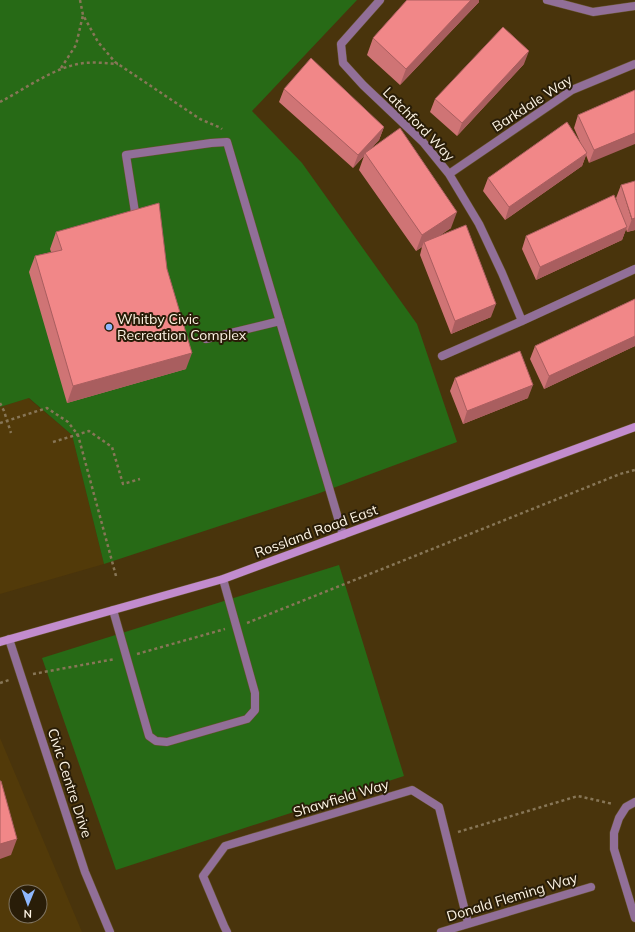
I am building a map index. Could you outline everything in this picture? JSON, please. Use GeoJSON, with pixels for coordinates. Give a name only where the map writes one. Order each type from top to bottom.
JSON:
{"type":"FeatureCollection","features":[{"type":"Feature","properties":{"kind":"main road","name":"Rossland Road East"},"geometry":{"type":"LineString","coordinates":[[0,642],[223,579],[635,427]]}},
{"type":"Feature","properties":{"kind":"street","name":"Latchford Way"},"geometry":{"type":"LineString","coordinates":[[380,0],[341,44],[343,63],[363,85],[423,142],[449,174],[479,224],[522,321]]}},
{"type":"Feature","properties":{"kind":"street"},"geometry":{"type":"LineString","coordinates":[[547,1],[593,12],[635,6]]}},
{"type":"Feature","properties":{"kind":"street","name":"Barkdale Way"},"geometry":{"type":"LineString","coordinates":[[449,174],[572,90],[635,64]]}},
{"type":"Feature","properties":{"kind":"street"},"geometry":{"type":"LineString","coordinates":[[135,212],[126,155],[227,142],[343,535]]}},
{"type":"Feature","properties":{"kind":"street"},"geometry":{"type":"LineString","coordinates":[[442,356],[635,269]]}},
{"type":"Feature","properties":{"kind":"street"},"geometry":{"type":"LineString","coordinates":[[206,339],[280,322]]}},
{"type":"Feature","properties":{"kind":"street"},"geometry":{"type":"LineString","coordinates":[[112,610],[149,736],[156,741],[167,742],[247,719],[255,710],[255,693],[223,579]]}},
{"type":"Feature","properties":{"kind":"street","name":"Civic Centre Drive"},"geometry":{"type":"LineString","coordinates":[[9,639],[85,872],[110,932]]}},
{"type":"Feature","properties":{"kind":"street","name":"Shawfield Way"},"geometry":{"type":"LineString","coordinates":[[227,932],[204,876],[225,846],[412,790],[439,806],[468,923]]}},
{"type":"Feature","properties":{"kind":"street"},"geometry":{"type":"LineString","coordinates":[[635,802],[626,807],[619,818],[614,833],[614,849],[635,918]]}},
{"type":"Feature","properties":{"kind":"street","name":"Donald Fleming Way"},"geometry":{"type":"LineString","coordinates":[[441,932],[591,886]]}},
{"type":"Feature","properties":{"kind":"path"},"geometry":{"type":"LineString","coordinates":[[80,0],[84,15],[98,42],[118,64],[200,119],[221,128],[227,142]]}},
{"type":"Feature","properties":{"kind":"path"},"geometry":{"type":"LineString","coordinates":[[61,68],[76,44],[84,15]]}},
{"type":"Feature","properties":{"kind":"path"},"geometry":{"type":"LineString","coordinates":[[0,102],[61,68],[88,62],[118,64]]}},
{"type":"Feature","properties":{"kind":"path"},"geometry":{"type":"LineString","coordinates":[[0,403],[11,433]]}},
{"type":"Feature","properties":{"kind":"path"},"geometry":{"type":"LineString","coordinates":[[0,422],[48,408],[68,422],[78,435],[116,576]]}},
{"type":"Feature","properties":{"kind":"path"},"geometry":{"type":"LineString","coordinates":[[53,442],[89,431],[112,447],[123,484],[140,479]]}},
{"type":"Feature","properties":{"kind":"path"},"geometry":{"type":"LineString","coordinates":[[22,676],[126,657],[257,619],[620,474],[635,470]]}},
{"type":"Feature","properties":{"kind":"path"},"geometry":{"type":"LineString","coordinates":[[446,835],[578,796],[626,807]]}},
{"type":"Feature","properties":{"kind":"shaded area"},"geometry":{"type":"Polygon","coordinates":[[[28,398],[72,435],[104,564],[0,594],[0,407],[28,398]]]}},
{"type":"Feature","properties":{"kind":"shaded area"},"geometry":{"type":"Polygon","coordinates":[[[0,738],[82,932],[0,932],[0,738]]]}},
{"type":"Feature","properties":{"kind":"green space"},"geometry":{"type":"Polygon","coordinates":[[[0,0],[357,0],[252,111],[302,163],[417,324],[457,442],[317,494],[104,564],[72,435],[29,398],[0,407],[0,0]]]}},
{"type":"Feature","properties":{"kind":"green space"},"geometry":{"type":"Polygon","coordinates":[[[339,565],[404,776],[116,870],[42,658],[339,565]]]}},
{"type":"Feature","properties":{"kind":"building"},"geometry":{"type":"Polygon","coordinates":[[[407,0],[471,0],[406,69],[373,38],[407,0]]]}},
{"type":"Feature","properties":{"kind":"building"},"geometry":{"type":"Polygon","coordinates":[[[503,27],[529,51],[462,123],[435,99],[503,27]]]}},
{"type":"Feature","properties":{"kind":"building"},"geometry":{"type":"Polygon","coordinates":[[[311,58],[384,127],[358,155],[284,89],[311,58]]]}},
{"type":"Feature","properties":{"kind":"building"},"geometry":{"type":"Polygon","coordinates":[[[635,90],[635,133],[594,150],[578,115],[635,90]]]}},
{"type":"Feature","properties":{"kind":"building"},"geometry":{"type":"Polygon","coordinates":[[[567,122],[587,153],[509,207],[488,178],[567,122]]]}},
{"type":"Feature","properties":{"kind":"building"},"geometry":{"type":"Polygon","coordinates":[[[400,128],[457,212],[422,235],[365,153],[400,128]]]}},
{"type":"Feature","properties":{"kind":"building"},"geometry":{"type":"Polygon","coordinates":[[[635,181],[635,218],[632,219],[621,185],[635,181]]]}},
{"type":"Feature","properties":{"kind":"building"},"geometry":{"type":"Polygon","coordinates":[[[614,195],[627,227],[540,267],[526,236],[614,195]]]}},
{"type":"Feature","properties":{"kind":"building","name":"Whitby Civic Recreation Complex"},"geometry":{"type":"Polygon","coordinates":[[[159,203],[167,269],[192,353],[73,386],[35,256],[62,250],[56,232],[159,203]]]}},
{"type":"Feature","properties":{"kind":"building"},"geometry":{"type":"Polygon","coordinates":[[[466,225],[496,304],[455,321],[424,242],[466,225]]]}},
{"type":"Feature","properties":{"kind":"building"},"geometry":{"type":"Polygon","coordinates":[[[635,299],[635,336],[549,376],[535,346],[635,299]]]}},
{"type":"Feature","properties":{"kind":"building"},"geometry":{"type":"Polygon","coordinates":[[[520,351],[533,385],[467,411],[455,378],[520,351]]]}},
{"type":"Feature","properties":{"kind":"building"},"geometry":{"type":"Polygon","coordinates":[[[0,781],[17,839],[0,844],[0,781]]]}},
{"type":"Feature","properties":{"kind":"place","name":"Whitby Civic Recreation Complex"},"geometry":{"type":"Point","coordinates":[109,327]}}]}
